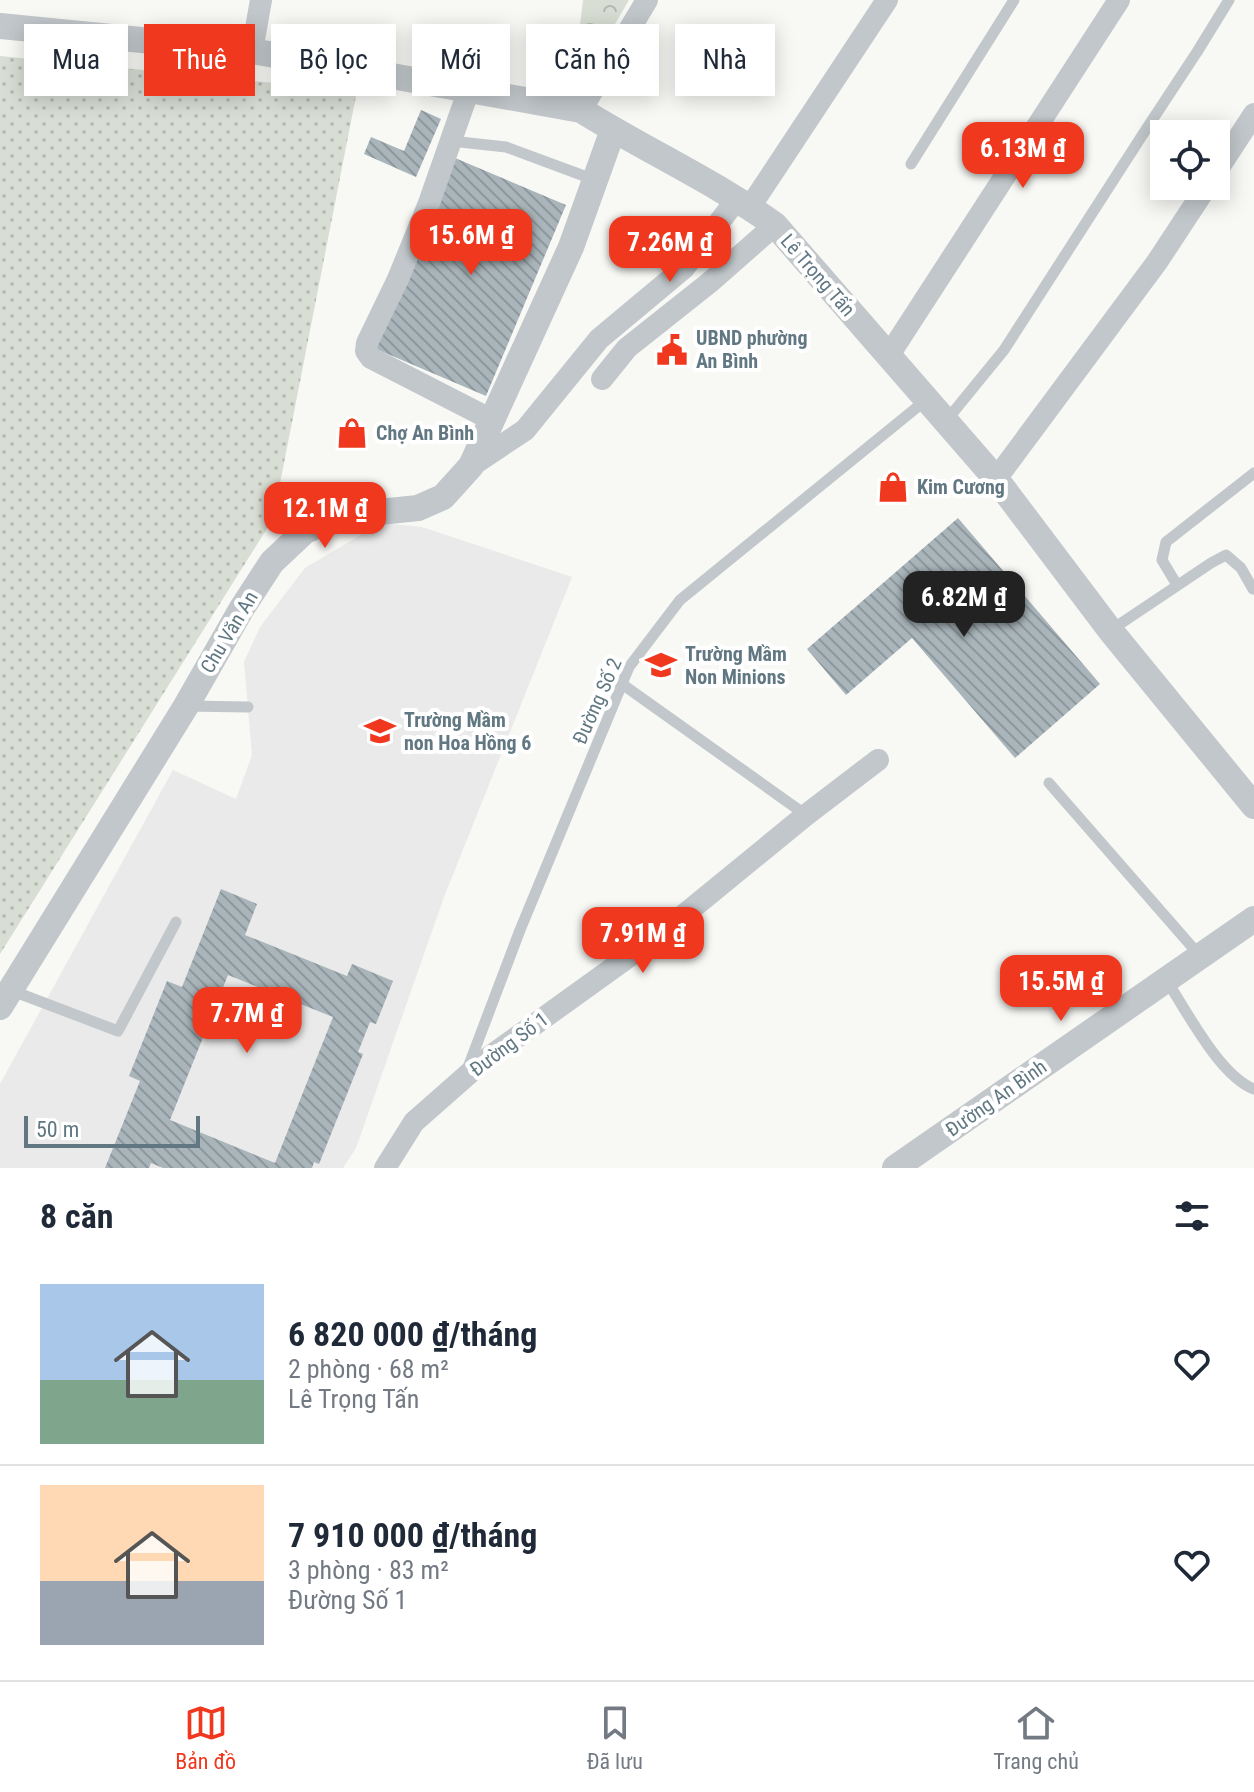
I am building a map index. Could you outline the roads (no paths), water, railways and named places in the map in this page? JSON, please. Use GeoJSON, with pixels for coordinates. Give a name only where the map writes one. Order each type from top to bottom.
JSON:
{"type":"FeatureCollection","features":[{"type":"Feature","properties":{"kind":"street"},"geometry":{"type":"LineString","coordinates":[[255,34],[261,0]]}},
{"type":"Feature","properties":{"kind":"street"},"geometry":{"type":"LineString","coordinates":[[581,110],[647,0]]}},
{"type":"Feature","properties":{"kind":"street"},"geometry":{"type":"LineString","coordinates":[[471,466],[525,430],[599,339],[684,268],[744,203],[887,0]]}},
{"type":"Feature","properties":{"kind":"street"},"geometry":{"type":"LineString","coordinates":[[889,355],[1119,0]]}},
{"type":"Feature","properties":{"kind":"street","name":"Lê Trọng Tấn"},"geometry":{"type":"LineString","coordinates":[[0,26],[144,40]]}},
{"type":"Feature","properties":{"kind":"street","name":"Lê Trọng Tấn"},"geometry":{"type":"LineString","coordinates":[[255,52],[412,79]]}},
{"type":"Feature","properties":{"kind":"street"},"geometry":{"type":"LineString","coordinates":[[467,96],[429,203],[366,351],[371,358],[492,420]]}},
{"type":"Feature","properties":{"kind":"street","name":"Lê Trọng Tấn"},"geometry":{"type":"LineString","coordinates":[[506,96],[581,110],[744,203],[775,225],[996,479],[1110,630],[1254,806]]}},
{"type":"Feature","properties":{"kind":"street"},"geometry":{"type":"LineString","coordinates":[[1230,151],[1254,114]]}},
{"type":"Feature","properties":{"kind":"street","name":"Chu Văn An"},"geometry":{"type":"LineString","coordinates":[[4,998],[272,562],[305,531],[341,516],[418,508],[443,497],[471,466],[571,247],[613,130]]}},
{"type":"Feature","properties":{"kind":"street"},"geometry":{"type":"LineString","coordinates":[[996,479],[1157,262],[1198,200]]}},
{"type":"Feature","properties":{"kind":"street"},"geometry":{"type":"LineString","coordinates":[[602,379],[627,348],[709,283],[775,225]]}},
{"type":"Feature","properties":{"kind":"street","name":"Đường Số 1"},"geometry":{"type":"LineString","coordinates":[[385,1168],[414,1122],[481,1063],[663,932],[878,760]]}},
{"type":"Feature","properties":{"kind":"street","name":"Đường An Bình"},"geometry":{"type":"LineString","coordinates":[[895,1168],[1254,919]]}},
{"type":"Feature","properties":{"kind":"lane"},"geometry":{"type":"LineString","coordinates":[[911,164],[1014,0]]}},
{"type":"Feature","properties":{"kind":"lane"},"geometry":{"type":"LineString","coordinates":[[946,421],[1004,350],[1229,0]]}},
{"type":"Feature","properties":{"kind":"lane"},"geometry":{"type":"LineString","coordinates":[[451,141],[506,147],[595,180]]}},
{"type":"Feature","properties":{"kind":"lane","name":"Đường Số 2"},"geometry":{"type":"LineString","coordinates":[[464,1078],[520,930],[629,667],[680,600],[927,399]]}},
{"type":"Feature","properties":{"kind":"lane"},"geometry":{"type":"LineString","coordinates":[[1177,585],[1162,560],[1166,542],[1254,473]]}},
{"type":"Feature","properties":{"kind":"lane"},"geometry":{"type":"LineString","coordinates":[[1110,630],[1226,555],[1241,568],[1253,589]]}},
{"type":"Feature","properties":{"kind":"lane"},"geometry":{"type":"LineString","coordinates":[[622,684],[806,815]]}},
{"type":"Feature","properties":{"kind":"lane"},"geometry":{"type":"LineString","coordinates":[[186,706],[248,707]]}},
{"type":"Feature","properties":{"kind":"lane"},"geometry":{"type":"LineString","coordinates":[[1049,783],[1200,956]]}},
{"type":"Feature","properties":{"kind":"lane"},"geometry":{"type":"LineString","coordinates":[[4,998],[118,1031],[176,922]]}},
{"type":"Feature","properties":{"kind":"lane"},"geometry":{"type":"LineString","coordinates":[[1167,981],[1214,1053],[1231,1073],[1254,1089]]}},
{"type":"Feature","properties":{"kind":"place","name":"UBND phường An Bình"},"geometry":{"type":"Point","coordinates":[672,350]}},
{"type":"Feature","properties":{"kind":"place","name":"Chợ An Bình"},"geometry":{"type":"Point","coordinates":[352,433]}},
{"type":"Feature","properties":{"kind":"place","name":"Kim Cương"},"geometry":{"type":"Point","coordinates":[893,487]}},
{"type":"Feature","properties":{"kind":"place","name":"Trường Mầm Non Minions"},"geometry":{"type":"Point","coordinates":[661,665]}},
{"type":"Feature","properties":{"kind":"place","name":"Trường Mầm non Hoa Hồng 6"},"geometry":{"type":"Point","coordinates":[380,731]}}]}
